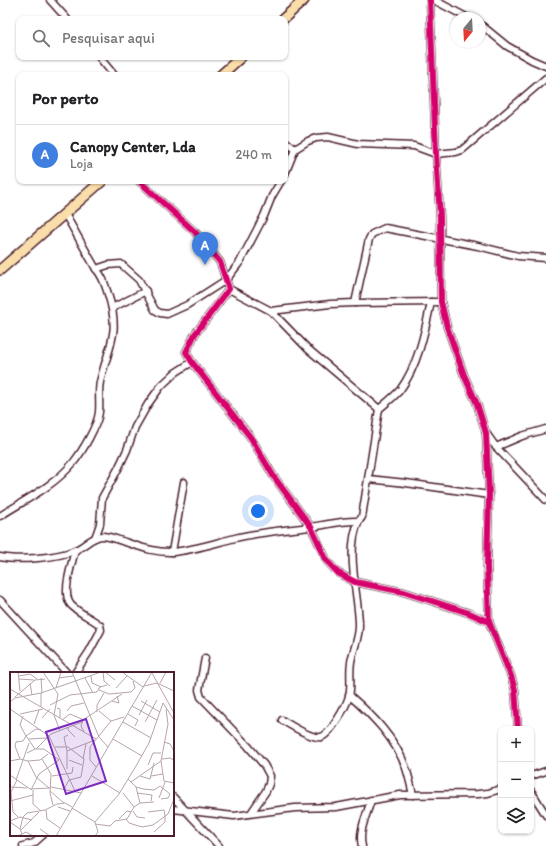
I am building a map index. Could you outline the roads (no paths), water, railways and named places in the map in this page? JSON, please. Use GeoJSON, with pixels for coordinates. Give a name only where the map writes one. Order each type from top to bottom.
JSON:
{"type":"FeatureCollection","features":[{"type":"Feature","properties":{"kind":"main road"},"geometry":{"type":"LineString","coordinates":[[286,16],[304,0]]}},
{"type":"Feature","properties":{"kind":"main road"},"geometry":{"type":"LineString","coordinates":[[224,72],[238,60]]}},
{"type":"Feature","properties":{"kind":"main road"},"geometry":{"type":"LineString","coordinates":[[0,270],[99,184]]}},
{"type":"Feature","properties":{"kind":"street"},"geometry":{"type":"LineString","coordinates":[[50,0],[64,16]]}},
{"type":"Feature","properties":{"kind":"street"},"geometry":{"type":"LineString","coordinates":[[430,0],[442,302],[446,327],[464,375],[477,404],[486,433],[489,495],[487,566],[489,622],[511,676],[518,726]]}},
{"type":"Feature","properties":{"kind":"street"},"geometry":{"type":"LineString","coordinates":[[434,0],[457,12]]}},
{"type":"Feature","properties":{"kind":"street"},"geometry":{"type":"LineString","coordinates":[[486,29],[507,46],[546,66]]}},
{"type":"Feature","properties":{"kind":"street"},"geometry":{"type":"LineString","coordinates":[[102,60],[112,72]]}},
{"type":"Feature","properties":{"kind":"street"},"geometry":{"type":"LineString","coordinates":[[288,166],[295,149],[308,141],[320,137],[328,137],[358,144],[414,146],[436,154],[462,150],[546,78]]}},
{"type":"Feature","properties":{"kind":"street"},"geometry":{"type":"LineString","coordinates":[[288,143],[295,149]]}},
{"type":"Feature","properties":{"kind":"street"},"geometry":{"type":"LineString","coordinates":[[142,184],[195,232],[220,262],[229,289],[271,311],[308,350],[379,409]]}},
{"type":"Feature","properties":{"kind":"street"},"geometry":{"type":"LineString","coordinates":[[96,269],[108,264],[121,264],[139,280],[155,310],[160,313],[167,314],[187,305],[226,280],[240,262],[279,184]]}},
{"type":"Feature","properties":{"kind":"street"},"geometry":{"type":"LineString","coordinates":[[0,516],[59,478],[74,462],[90,436],[98,416],[100,383],[114,334],[112,308],[101,275],[96,269],[65,214]]}},
{"type":"Feature","properties":{"kind":"street"},"geometry":{"type":"LineString","coordinates":[[355,303],[369,239],[372,234],[385,228],[518,256],[546,258]]}},
{"type":"Feature","properties":{"kind":"street"},"geometry":{"type":"LineString","coordinates":[[229,289],[195,334],[186,352],[192,362],[251,438],[274,477],[311,527],[327,561],[338,573],[355,582],[404,592],[462,611],[489,622]]}},
{"type":"Feature","properties":{"kind":"street"},"geometry":{"type":"LineString","coordinates":[[112,308],[146,292]]}},
{"type":"Feature","properties":{"kind":"street"},"geometry":{"type":"LineString","coordinates":[[282,720],[314,736],[320,737],[328,734],[346,705],[350,695],[351,662],[358,639],[360,625],[352,551],[353,536],[362,516],[379,409],[393,397],[407,378],[427,324],[431,302]]}},
{"type":"Feature","properties":{"kind":"street"},"geometry":{"type":"LineString","coordinates":[[271,311],[330,304],[442,302]]}},
{"type":"Feature","properties":{"kind":"street"},"geometry":{"type":"LineString","coordinates":[[95,538],[100,524],[102,498],[127,450],[135,427],[148,404],[161,386],[175,373],[192,362]]}},
{"type":"Feature","properties":{"kind":"street"},"geometry":{"type":"LineString","coordinates":[[496,447],[522,436],[546,429]]}},
{"type":"Feature","properties":{"kind":"street"},"geometry":{"type":"LineString","coordinates":[[486,433],[496,447],[546,500]]}},
{"type":"Feature","properties":{"kind":"street"},"geometry":{"type":"LineString","coordinates":[[369,479],[489,495]]}},
{"type":"Feature","properties":{"kind":"street"},"geometry":{"type":"LineString","coordinates":[[172,552],[184,482]]}},
{"type":"Feature","properties":{"kind":"street"},"geometry":{"type":"LineString","coordinates":[[0,557],[11,559],[43,557],[75,550],[101,536],[155,551],[172,552],[200,548],[236,538],[274,530],[359,521]]}},
{"type":"Feature","properties":{"kind":"street"},"geometry":{"type":"LineString","coordinates":[[75,550],[66,592],[68,601],[100,625],[101,630],[76,672]]}},
{"type":"Feature","properties":{"kind":"street"},"geometry":{"type":"LineString","coordinates":[[0,600],[66,672]]}},
{"type":"Feature","properties":{"kind":"street"},"geometry":{"type":"LineString","coordinates":[[205,658],[199,690],[201,697],[248,746],[264,765],[270,776],[266,791],[251,813]]}},
{"type":"Feature","properties":{"kind":"street"},"geometry":{"type":"LineString","coordinates":[[350,695],[374,718],[394,744],[405,768],[413,795]]}},
{"type":"Feature","properties":{"kind":"street"},"geometry":{"type":"LineString","coordinates":[[534,775],[546,771]]}},
{"type":"Feature","properties":{"kind":"street"},"geometry":{"type":"LineString","coordinates":[[174,809],[234,816],[295,808],[336,807],[400,795],[478,794],[498,790]]}},
{"type":"Feature","properties":{"kind":"street"},"geometry":{"type":"LineString","coordinates":[[534,796],[546,815]]}},
{"type":"Feature","properties":{"kind":"street"},"geometry":{"type":"LineString","coordinates":[[174,798],[219,846]]}},
{"type":"Feature","properties":{"kind":"street"},"geometry":{"type":"LineString","coordinates":[[362,846],[362,830],[371,800]]}},
{"type":"Feature","properties":{"kind":"street"},"geometry":{"type":"LineString","coordinates":[[23,846],[35,845],[42,836]]}},
{"type":"Feature","properties":{"kind":"place","name":"Canopy Center, Lda"},"geometry":{"type":"Point","coordinates":[205,265]}}]}
